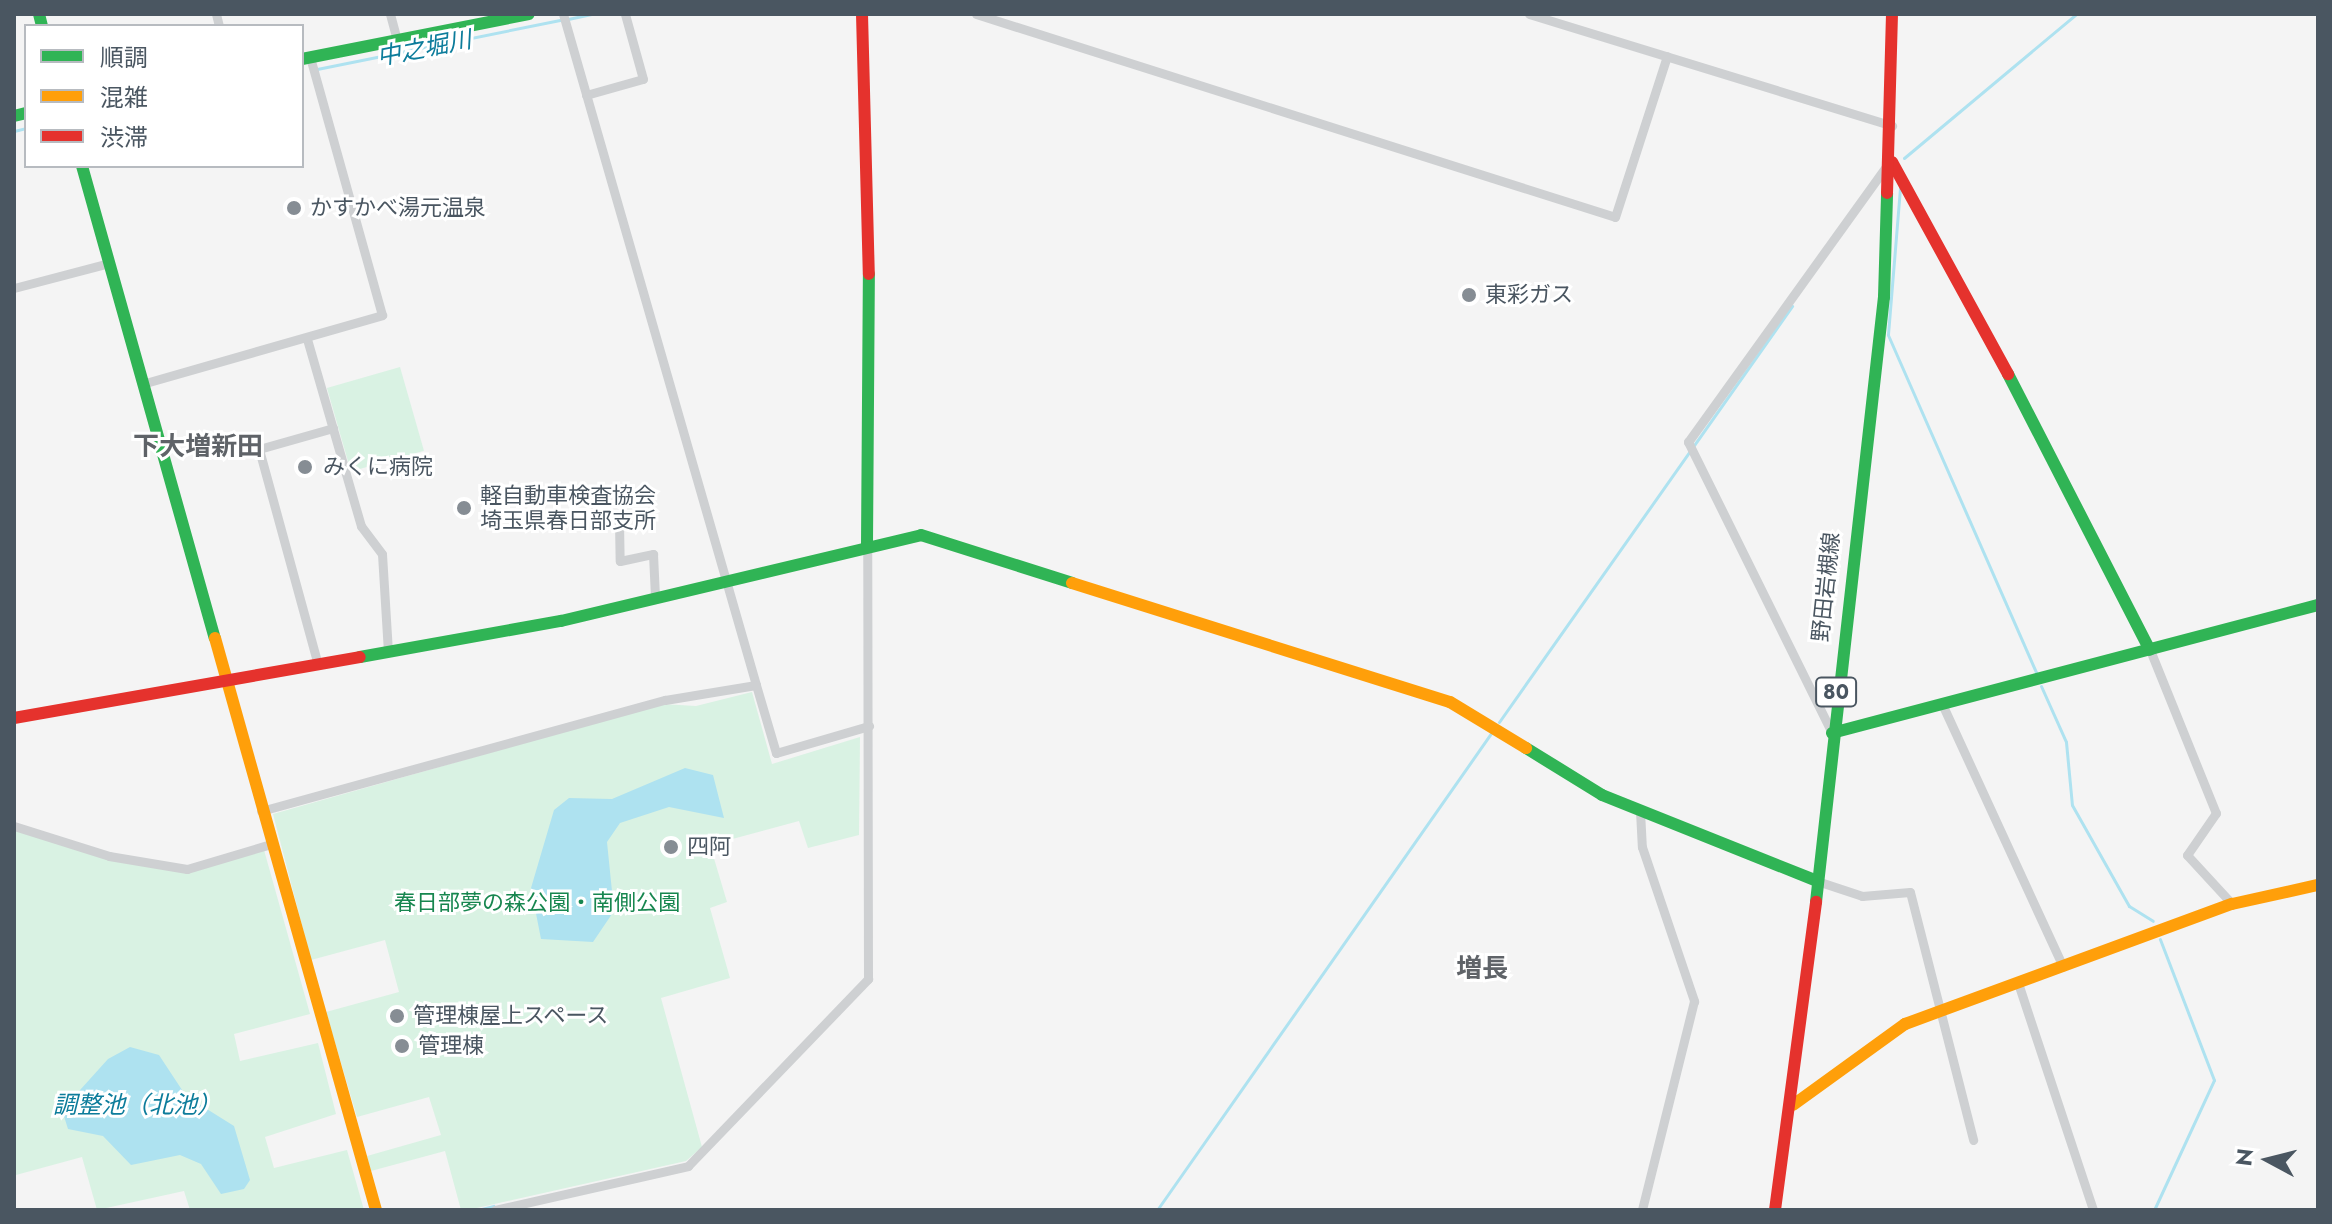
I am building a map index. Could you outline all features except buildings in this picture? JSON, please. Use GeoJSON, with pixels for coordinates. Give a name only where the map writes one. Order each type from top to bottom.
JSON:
{"type":"FeatureCollection","features":[{"type":"Feature","properties":{"kind":"street"},"geometry":{"type":"LineString","coordinates":[[390,14],[397,40]]}},
{"type":"Feature","properties":{"kind":"street"},"geometry":{"type":"LineString","coordinates":[[142,384],[382,315],[308,60],[529,14]]}},
{"type":"Feature","properties":{"kind":"street"},"geometry":{"type":"LineString","coordinates":[[563,14],[776,753],[869,726]]}},
{"type":"Feature","properties":{"kind":"street"},"geometry":{"type":"LineString","coordinates":[[586,95],[643,79],[625,14]]}},
{"type":"Feature","properties":{"kind":"street"},"geometry":{"type":"LineString","coordinates":[[495,1210],[688,1166],[853,1000],[873,959],[867,544],[873,432],[862,14]]}},
{"type":"Feature","properties":{"kind":"street"},"geometry":{"type":"LineString","coordinates":[[976,14],[1615,217],[1667,56]]}},
{"type":"Feature","properties":{"kind":"street"},"geometry":{"type":"LineString","coordinates":[[1529,14],[1893,126]]}},
{"type":"Feature","properties":{"kind":"street","name":"野田岩槻線"},"geometry":{"type":"LineString","coordinates":[[1775,1210],[1793,1105],[1814,880],[1892,167],[1892,14]]}},
{"type":"Feature","properties":{"kind":"street"},"geometry":{"type":"LineString","coordinates":[[2232,904],[2187,855],[2216,813],[2150,650],[2108,558],[1892,167],[1817,255],[1692,446],[1832,733],[1943,706],[2150,650],[2318,605]]}},
{"type":"Feature","properties":{"kind":"street"},"geometry":{"type":"LineString","coordinates":[[83,168],[224,681],[376,1210]]}},
{"type":"Feature","properties":{"kind":"street"},"geometry":{"type":"LineString","coordinates":[[14,288],[109,263]]}},
{"type":"Feature","properties":{"kind":"street"},"geometry":{"type":"LineString","coordinates":[[307,339],[361,526],[382,554],[388,652]]}},
{"type":"Feature","properties":{"kind":"street"},"geometry":{"type":"LineString","coordinates":[[318,665],[259,449],[333,428]]}},
{"type":"Feature","properties":{"kind":"street"},"geometry":{"type":"LineString","coordinates":[[619,522],[620,561],[653,554],[655,596]]}},
{"type":"Feature","properties":{"kind":"street"},"geometry":{"type":"LineString","coordinates":[[14,718],[388,652],[655,596],[867,544],[921,535],[1450,702],[1640,811],[1862,896],[1910,892],[1973,1140]]}},
{"type":"Feature","properties":{"kind":"street"},"geometry":{"type":"LineString","coordinates":[[261,811],[665,700],[756,685]]}},
{"type":"Feature","properties":{"kind":"street"},"geometry":{"type":"LineString","coordinates":[[1943,706],[2063,967]]}},
{"type":"Feature","properties":{"kind":"street"},"geometry":{"type":"LineString","coordinates":[[1640,811],[1642,847],[1694,1001],[1642,1210]]}},
{"type":"Feature","properties":{"kind":"street"},"geometry":{"type":"LineString","coordinates":[[14,826],[109,856],[187,869],[271,844]]}},
{"type":"Feature","properties":{"kind":"street"},"geometry":{"type":"LineString","coordinates":[[1793,1105],[1905,1024],[2232,904],[2318,885]]}},
{"type":"Feature","properties":{"kind":"street"},"geometry":{"type":"LineString","coordinates":[[2018,983],[2093,1210]]}},
{"type":"Feature","properties":{"kind":"green space"},"geometry":{"type":"Polygon","coordinates":[[[400,367],[424,451],[351,472],[327,388],[400,367]]]}},
{"type":"Feature","properties":{"kind":"green space","name":"春日部夢の森公園・南側公園"},"geometry":{"type":"Polygon","coordinates":[[[752,692],[772,764],[860,737],[859,835],[808,848],[799,821],[710,845],[727,902],[710,908],[730,978],[661,998],[702,1147],[686,1161],[468,1210],[461,1210],[445,1151],[371,1171],[367,1156],[441,1135],[429,1097],[357,1117],[326,1012],[399,992],[385,940],[311,960],[273,814],[662,704],[696,706],[752,692]]]}},
{"type":"Feature","properties":{"kind":"green space"},"geometry":{"type":"Polygon","coordinates":[[[14,828],[109,858],[187,871],[264,850],[310,1014],[234,1034],[240,1061],[318,1043],[336,1114],[265,1137],[274,1168],[347,1150],[364,1210],[190,1210],[184,1191],[97,1210],[82,1157],[16,1175],[14,828]]]}},
{"type":"Feature","properties":{"kind":"water"},"geometry":{"type":"Polygon","coordinates":[[[685,768],[713,775],[724,818],[669,807],[620,823],[607,842],[614,911],[593,942],[541,939],[531,888],[554,810],[569,798],[612,799],[685,768]]]}},
{"type":"Feature","properties":{"kind":"water","name":"調整池（北池）"},"geometry":{"type":"Polygon","coordinates":[[[130,1047],[159,1055],[186,1096],[234,1126],[250,1180],[244,1189],[221,1194],[201,1164],[180,1155],[131,1165],[103,1136],[68,1129],[62,1110],[108,1059],[130,1047]]]}},
{"type":"Feature","properties":{"kind":"waterway","name":"中之堀川"},"geometry":{"type":"LineString","coordinates":[[568,19],[592,14]]}},
{"type":"Feature","properties":{"kind":"waterway"},"geometry":{"type":"LineString","coordinates":[[1904,158],[2076,14]]}},
{"type":"Feature","properties":{"kind":"waterway","name":"中之堀川"},"geometry":{"type":"LineString","coordinates":[[317,69],[561,20]]}},
{"type":"Feature","properties":{"kind":"waterway","name":"中之堀川"},"geometry":{"type":"LineString","coordinates":[[14,131],[24,128]]}},
{"type":"Feature","properties":{"kind":"waterway"},"geometry":{"type":"LineString","coordinates":[[1900,188],[1888,335],[2037,675]]}},
{"type":"Feature","properties":{"kind":"waterway"},"geometry":{"type":"LineString","coordinates":[[1499,722],[1792,306]]}},
{"type":"Feature","properties":{"kind":"waterway"},"geometry":{"type":"LineString","coordinates":[[2041,686],[2066,742],[2072,805],[2129,906],[2153,921]]}},
{"type":"Feature","properties":{"kind":"waterway"},"geometry":{"type":"LineString","coordinates":[[1157,1210],[1492,732]]}},
{"type":"Feature","properties":{"kind":"waterway"},"geometry":{"type":"LineString","coordinates":[[2154,1210],[2214,1080],[2160,939]]}},
{"type":"Feature","properties":{"kind":"waterway"},"geometry":{"type":"LineString","coordinates":[[478,1210],[493,1206]]}},
{"type":"Feature","properties":{"kind":"traffic: fast"},"geometry":{"type":"LineString","coordinates":[[39,14],[42,24]]}},
{"type":"Feature","properties":{"kind":"traffic: fast"},"geometry":{"type":"LineString","coordinates":[[304,59],[529,14]]}},
{"type":"Feature","properties":{"kind":"traffic: fast"},"geometry":{"type":"LineString","coordinates":[[14,116],[24,114]]}},
{"type":"Feature","properties":{"kind":"traffic: fast"},"geometry":{"type":"LineString","coordinates":[[83,168],[215,638]]}},
{"type":"Feature","properties":{"kind":"traffic: fast"},"geometry":{"type":"LineString","coordinates":[[1816,902],[1884,297],[1887,193]]}},
{"type":"Feature","properties":{"kind":"traffic: fast"},"geometry":{"type":"LineString","coordinates":[[867,544],[869,274]]}},
{"type":"Feature","properties":{"kind":"traffic: fast"},"geometry":{"type":"LineString","coordinates":[[2008,374],[2150,650]]}},
{"type":"Feature","properties":{"kind":"traffic: fast"},"geometry":{"type":"LineString","coordinates":[[360,657],[561,621],[921,535],[1072,583]]}},
{"type":"Feature","properties":{"kind":"traffic: fast"},"geometry":{"type":"LineString","coordinates":[[1832,733],[2318,605]]}},
{"type":"Feature","properties":{"kind":"traffic: fast"},"geometry":{"type":"LineString","coordinates":[[1526,748],[1602,795],[1814,880]]}},
{"type":"Feature","properties":{"kind":"traffic: slow"},"geometry":{"type":"LineString","coordinates":[[1072,583],[1450,702],[1526,748]]}},
{"type":"Feature","properties":{"kind":"traffic: slow"},"geometry":{"type":"LineString","coordinates":[[215,638],[376,1210]]}},
{"type":"Feature","properties":{"kind":"traffic: slow"},"geometry":{"type":"LineString","coordinates":[[1793,1105],[1905,1024],[2232,904],[2318,885]]}},
{"type":"Feature","properties":{"kind":"traffic: jam"},"geometry":{"type":"LineString","coordinates":[[862,14],[869,274]]}},
{"type":"Feature","properties":{"kind":"traffic: jam"},"geometry":{"type":"LineString","coordinates":[[1887,193],[1892,14]]}},
{"type":"Feature","properties":{"kind":"traffic: jam"},"geometry":{"type":"LineString","coordinates":[[1892,162],[2008,374]]}},
{"type":"Feature","properties":{"kind":"traffic: jam"},"geometry":{"type":"LineString","coordinates":[[14,718],[360,657]]}},
{"type":"Feature","properties":{"kind":"traffic: jam"},"geometry":{"type":"LineString","coordinates":[[1775,1210],[1816,902]]}},
{"type":"Feature","properties":{"kind":"place","name":"かすかべ湯元温泉"},"geometry":{"type":"Point","coordinates":[294,208]}},
{"type":"Feature","properties":{"kind":"place","name":"東彩ガス"},"geometry":{"type":"Point","coordinates":[1469,295]}},
{"type":"Feature","properties":{"kind":"place","name":"みくに病院"},"geometry":{"type":"Point","coordinates":[305,467]}},
{"type":"Feature","properties":{"kind":"place","name":"軽自動車検査協会 埼玉県春日部支所"},"geometry":{"type":"Point","coordinates":[464,508]}},
{"type":"Feature","properties":{"kind":"place","name":"四阿"},"geometry":{"type":"Point","coordinates":[671,847]}},
{"type":"Feature","properties":{"kind":"place","name":"管理棟屋上スペース"},"geometry":{"type":"Point","coordinates":[397,1016]}},
{"type":"Feature","properties":{"kind":"place","name":"管理棟"},"geometry":{"type":"Point","coordinates":[402,1046]}},
{"type":"Feature","properties":{"kind":"district","name":"下大増新田"},"geometry":{"type":"Point","coordinates":[198,447]}},
{"type":"Feature","properties":{"kind":"district","name":"増長"},"geometry":{"type":"Point","coordinates":[1482,969]}}]}
